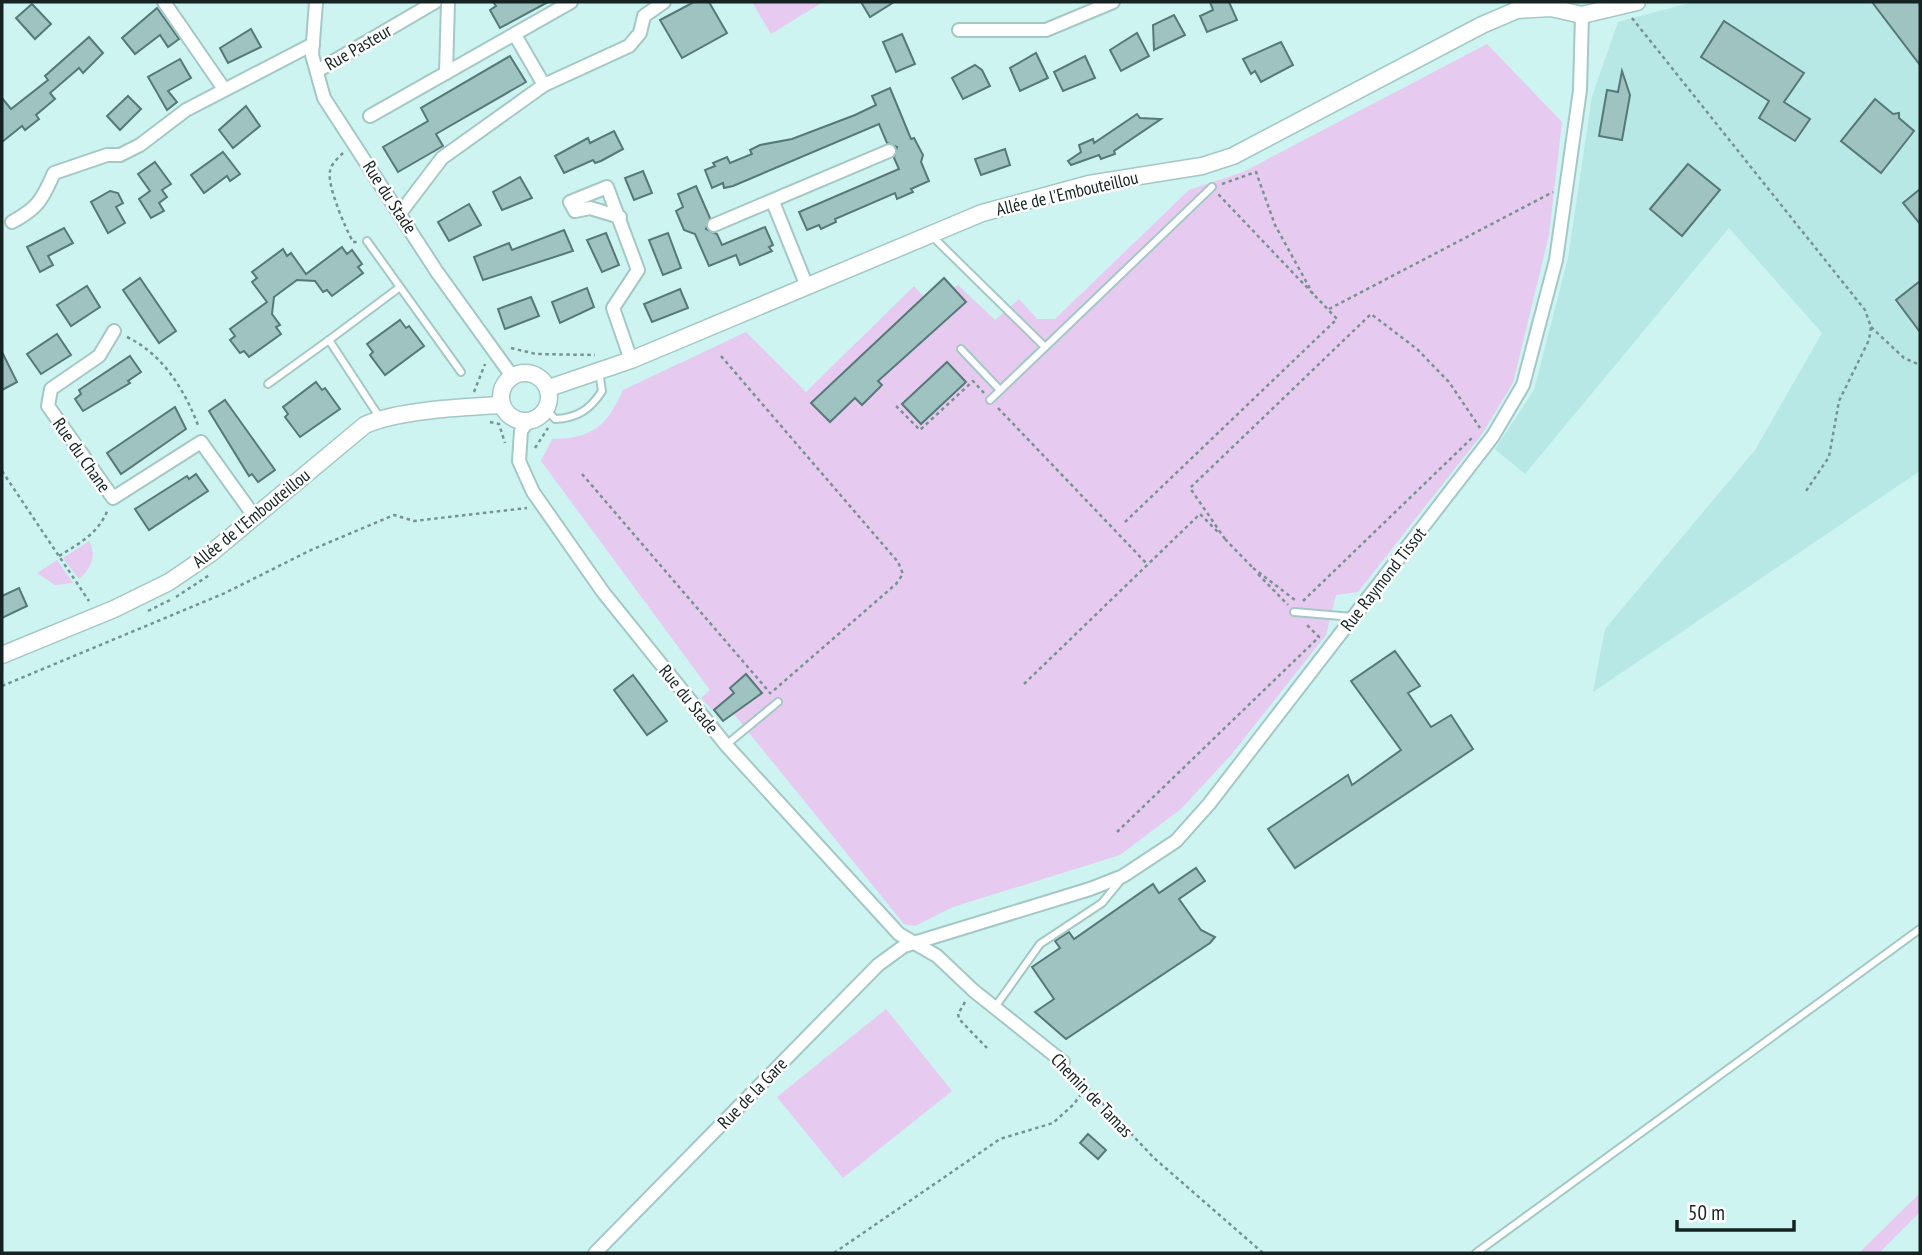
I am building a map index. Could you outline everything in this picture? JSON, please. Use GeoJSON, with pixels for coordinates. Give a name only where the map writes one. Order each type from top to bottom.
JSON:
{"type":"FeatureCollection","features":[{"type":"Feature","properties":{"kind":"street"},"geometry":{"type":"LineString","coordinates":[[164,2],[224,89]]}},
{"type":"Feature","properties":{"kind":"street","name":"Rue du Stade"},"geometry":{"type":"LineString","coordinates":[[316,2],[313,44],[324,98],[401,212],[437,272],[512,376]]}},
{"type":"Feature","properties":{"kind":"street","name":"Rue Pasteur"},"geometry":{"type":"LineString","coordinates":[[317,71],[435,2]]}},
{"type":"Feature","properties":{"kind":"street"},"geometry":{"type":"LineString","coordinates":[[446,73],[448,2]]}},
{"type":"Feature","properties":{"kind":"street"},"geometry":{"type":"LineString","coordinates":[[370,116],[571,2]]}},
{"type":"Feature","properties":{"kind":"street"},"geometry":{"type":"LineString","coordinates":[[401,212],[442,158],[544,85],[629,46],[640,33],[643,16],[664,2]]}},
{"type":"Feature","properties":{"kind":"street"},"geometry":{"type":"LineString","coordinates":[[959,30],[1045,30],[1113,2]]}},
{"type":"Feature","properties":{"kind":"street"},"geometry":{"type":"LineString","coordinates":[[1582,15],[1629,3]]}},
{"type":"Feature","properties":{"kind":"street","name":"Allée de l'Embouteillou"},"geometry":{"type":"LineString","coordinates":[[548,388],[631,360],[929,233],[1037,197],[1089,184],[1202,166],[1233,156],[1515,6],[1551,8],[1582,15]]}},
{"type":"Feature","properties":{"kind":"street","name":"Rue Raymond Tissot"},"geometry":{"type":"LineString","coordinates":[[916,944],[1123,876],[1176,841],[1200,814],[1493,436],[1523,384],[1556,260],[1580,90],[1582,15]]}},
{"type":"Feature","properties":{"kind":"street"},"geometry":{"type":"LineString","coordinates":[[515,35],[544,85]]}},
{"type":"Feature","properties":{"kind":"street"},"geometry":{"type":"LineString","coordinates":[[12,222],[33,211],[40,203],[54,173],[107,155],[120,155],[140,145],[187,110],[313,44]]}},
{"type":"Feature","properties":{"kind":"street"},"geometry":{"type":"LineString","coordinates":[[714,225],[889,151]]}},
{"type":"Feature","properties":{"kind":"street"},"geometry":{"type":"LineString","coordinates":[[773,202],[806,284]]}},
{"type":"Feature","properties":{"kind":"street"},"geometry":{"type":"LineString","coordinates":[[620,217],[638,270],[613,308],[631,360]]}},
{"type":"Feature","properties":{"kind":"street","name":"Rue du Chane"},"geometry":{"type":"LineString","coordinates":[[114,331],[99,356],[51,389],[48,396],[48,406],[113,498],[201,442]]}},
{"type":"Feature","properties":{"kind":"street"},"geometry":{"type":"LineString","coordinates":[[522,372],[533,373],[543,379],[548,388],[547,410],[539,418],[517,420],[508,414],[502,405],[501,394],[512,376],[522,372]]}},
{"type":"Feature","properties":{"kind":"street","name":"Allée de l'Embouteillou"},"geometry":{"type":"LineString","coordinates":[[2,654],[98,616],[169,582],[210,554],[365,425],[380,418],[502,405]]}},
{"type":"Feature","properties":{"kind":"street","name":"Rue du Stade"},"geometry":{"type":"LineString","coordinates":[[528,421],[521,431],[519,461],[542,504],[603,592],[726,745],[899,934],[916,944]]}},
{"type":"Feature","properties":{"kind":"street"},"geometry":{"type":"LineString","coordinates":[[201,442],[254,516]]}},
{"type":"Feature","properties":{"kind":"street","name":"Chemin de Tamas"},"geometry":{"type":"LineString","coordinates":[[916,944],[937,956],[974,991],[1063,1062]]}},
{"type":"Feature","properties":{"kind":"street","name":"Rue de la Gare"},"geometry":{"type":"LineString","coordinates":[[596,1253],[878,965],[904,946],[916,944]]}},
{"type":"Feature","properties":{"kind":"lane"},"geometry":{"type":"LineString","coordinates":[[990,400],[1212,187]]}},
{"type":"Feature","properties":{"kind":"lane"},"geometry":{"type":"LineString","coordinates":[[929,233],[1045,347]]}},
{"type":"Feature","properties":{"kind":"lane"},"geometry":{"type":"LineString","coordinates":[[367,241],[461,372]]}},
{"type":"Feature","properties":{"kind":"lane"},"geometry":{"type":"LineString","coordinates":[[268,384],[400,287]]}},
{"type":"Feature","properties":{"kind":"lane"},"geometry":{"type":"LineString","coordinates":[[329,340],[380,418]]}},
{"type":"Feature","properties":{"kind":"lane"},"geometry":{"type":"LineString","coordinates":[[961,349],[1000,390]]}},
{"type":"Feature","properties":{"kind":"lane"},"geometry":{"type":"LineString","coordinates":[[547,410],[555,419],[571,418],[586,411],[602,391],[599,372]]}},
{"type":"Feature","properties":{"kind":"lane"},"geometry":{"type":"LineString","coordinates":[[1294,612],[1353,617]]}},
{"type":"Feature","properties":{"kind":"lane"},"geometry":{"type":"LineString","coordinates":[[726,745],[778,702]]}},
{"type":"Feature","properties":{"kind":"lane"},"geometry":{"type":"LineString","coordinates":[[995,1007],[1040,944],[1102,903],[1123,876]]}},
{"type":"Feature","properties":{"kind":"lane"},"geometry":{"type":"LineString","coordinates":[[1476,1253],[1920,929]]}},
{"type":"Feature","properties":{"kind":"path"},"geometry":{"type":"LineString","coordinates":[[1629,3],[1865,310],[1871,327],[1903,358],[1920,365]]}},
{"type":"Feature","properties":{"kind":"path"},"geometry":{"type":"LineString","coordinates":[[355,144],[332,165],[330,184],[353,242],[367,241]]}},
{"type":"Feature","properties":{"kind":"path"},"geometry":{"type":"LineString","coordinates":[[1125,522],[1337,319],[1212,187],[1256,172],[1275,225],[1314,294]]}},
{"type":"Feature","properties":{"kind":"path"},"geometry":{"type":"LineString","coordinates":[[1328,310],[1553,192]]}},
{"type":"Feature","properties":{"kind":"path"},"geometry":{"type":"LineString","coordinates":[[1225,539],[1190,488],[1371,314],[1417,349],[1450,382],[1480,430],[1300,604],[1253,568]]}},
{"type":"Feature","properties":{"kind":"path"},"geometry":{"type":"LineString","coordinates":[[1806,491],[1829,457],[1839,401],[1869,341],[1871,327]]}},
{"type":"Feature","properties":{"kind":"path"},"geometry":{"type":"LineString","coordinates":[[114,331],[136,342],[169,371],[187,398],[201,442]]}},
{"type":"Feature","properties":{"kind":"path"},"geometry":{"type":"LineString","coordinates":[[721,356],[898,562],[903,573],[896,584],[771,693]]}},
{"type":"Feature","properties":{"kind":"path"},"geometry":{"type":"LineString","coordinates":[[896,406],[920,430],[973,381],[1148,565]]}},
{"type":"Feature","properties":{"kind":"path"},"geometry":{"type":"LineString","coordinates":[[2,471],[98,616]]}},
{"type":"Feature","properties":{"kind":"path"},"geometry":{"type":"LineString","coordinates":[[582,474],[778,702]]}},
{"type":"Feature","properties":{"kind":"path"},"geometry":{"type":"LineString","coordinates":[[59,556],[89,538],[104,522],[113,498]]}},
{"type":"Feature","properties":{"kind":"path"},"geometry":{"type":"LineString","coordinates":[[2,686],[225,593],[311,550],[394,516],[414,521],[522,509],[542,504]]}},
{"type":"Feature","properties":{"kind":"path"},"geometry":{"type":"LineString","coordinates":[[1024,684],[1200,514],[1319,637],[1117,832]]}},
{"type":"Feature","properties":{"kind":"path"},"geometry":{"type":"LineString","coordinates":[[974,991],[962,1007],[959,1019],[986,1048]]}},
{"type":"Feature","properties":{"kind":"path","name":"Chemin de Tamas"},"geometry":{"type":"LineString","coordinates":[[1063,1062],[1154,1158],[1209,1209],[1263,1253]]}},
{"type":"Feature","properties":{"kind":"path"},"geometry":{"type":"LineString","coordinates":[[834,1253],[1000,1139],[1054,1123],[1074,1104],[1086,1087]]}},
{"type":"Feature","properties":{"kind":"shaded area"},"geometry":{"type":"Polygon","coordinates":[[[752,2],[823,2],[771,34],[752,2]]]}},
{"type":"Feature","properties":{"kind":"shaded area"},"geometry":{"type":"Polygon","coordinates":[[[1693,2],[1920,2],[1920,471],[1593,692],[1605,629],[1755,450],[1822,333],[1729,228],[1525,474],[1495,449],[1534,390],[1568,258],[1592,96],[1618,22],[1693,2]]]}},
{"type":"Feature","properties":{"kind":"shaded area"},"geometry":{"type":"Polygon","coordinates":[[[1487,44],[1562,122],[1549,235],[1513,383],[1482,434],[1358,592],[1336,595],[1326,635],[1231,755],[1181,809],[1120,855],[953,907],[915,926],[904,924],[733,713],[723,721],[701,698],[710,690],[541,461],[552,439],[588,433],[604,422],[623,390],[746,332],[806,392],[914,286],[924,297],[944,278],[953,288],[958,285],[995,320],[1019,299],[1037,319],[1055,319],[1189,190],[1243,172],[1487,44]]]}},
{"type":"Feature","properties":{"kind":"shaded area"},"geometry":{"type":"Polygon","coordinates":[[[89,541],[92,562],[79,579],[63,558],[89,541]]]}},
{"type":"Feature","properties":{"kind":"shaded area"},"geometry":{"type":"Polygon","coordinates":[[[57,560],[73,583],[55,585],[37,573],[57,560]]]}},
{"type":"Feature","properties":{"kind":"shaded area"},"geometry":{"type":"Polygon","coordinates":[[[886,1009],[952,1091],[843,1178],[777,1097],[886,1009]]]}},
{"type":"Feature","properties":{"kind":"shaded area"},"geometry":{"type":"Polygon","coordinates":[[[1920,1193],[1920,1212],[1879,1253],[1859,1253],[1920,1193]]]}},
{"type":"Feature","properties":{"kind":"building"},"geometry":{"type":"Polygon","coordinates":[[[493,2],[548,2],[500,28],[490,10],[496,6],[493,2]]]}},
{"type":"Feature","properties":{"kind":"building"},"geometry":{"type":"Polygon","coordinates":[[[694,2],[709,2],[727,33],[682,58],[660,20],[694,2]]]}},
{"type":"Feature","properties":{"kind":"building"},"geometry":{"type":"Polygon","coordinates":[[[861,2],[894,2],[870,17],[861,2]]]}},
{"type":"Feature","properties":{"kind":"building"},"geometry":{"type":"Polygon","coordinates":[[[1210,2],[1229,2],[1237,20],[1207,32],[1200,16],[1213,10],[1210,2]]]}},
{"type":"Feature","properties":{"kind":"building"},"geometry":{"type":"Polygon","coordinates":[[[1872,2],[1920,2],[1920,65],[1872,2]]]}},
{"type":"Feature","properties":{"kind":"building"},"geometry":{"type":"Polygon","coordinates":[[[32,4],[51,24],[35,39],[16,18],[32,4]]]}},
{"type":"Feature","properties":{"kind":"building"},"geometry":{"type":"Polygon","coordinates":[[[157,8],[179,39],[168,47],[160,35],[135,54],[122,38],[157,8]]]}},
{"type":"Feature","properties":{"kind":"building"},"geometry":{"type":"Polygon","coordinates":[[[1174,15],[1185,35],[1154,50],[1153,25],[1174,15]]]}},
{"type":"Feature","properties":{"kind":"building"},"geometry":{"type":"Polygon","coordinates":[[[1724,21],[1804,73],[1784,102],[1810,119],[1795,141],[1759,118],[1769,101],[1701,57],[1724,21]]]}},
{"type":"Feature","properties":{"kind":"building"},"geometry":{"type":"Polygon","coordinates":[[[251,29],[261,47],[228,63],[220,48],[251,29]]]}},
{"type":"Feature","properties":{"kind":"building"},"geometry":{"type":"Polygon","coordinates":[[[1137,33],[1149,56],[1121,71],[1110,50],[1137,33]]]}},
{"type":"Feature","properties":{"kind":"building"},"geometry":{"type":"Polygon","coordinates":[[[902,34],[915,64],[896,72],[883,42],[902,34]]]}},
{"type":"Feature","properties":{"kind":"building"},"geometry":{"type":"Polygon","coordinates":[[[89,37],[103,53],[83,73],[79,68],[50,93],[55,99],[36,115],[39,119],[25,130],[22,126],[2,142],[2,98],[11,109],[48,80],[45,76],[89,37]]]}},
{"type":"Feature","properties":{"kind":"building"},"geometry":{"type":"Polygon","coordinates":[[[1281,42],[1293,65],[1261,82],[1255,71],[1251,74],[1243,59],[1281,42]]]}},
{"type":"Feature","properties":{"kind":"building"},"geometry":{"type":"Polygon","coordinates":[[[1036,53],[1048,78],[1020,91],[1010,68],[1036,53]]]}},
{"type":"Feature","properties":{"kind":"building"},"geometry":{"type":"Polygon","coordinates":[[[510,56],[526,82],[436,134],[443,146],[398,172],[383,147],[428,121],[421,108],[510,56]]]}},
{"type":"Feature","properties":{"kind":"building"},"geometry":{"type":"Polygon","coordinates":[[[1085,56],[1095,78],[1063,91],[1054,72],[1085,56]]]}},
{"type":"Feature","properties":{"kind":"building"},"geometry":{"type":"Polygon","coordinates":[[[180,59],[191,78],[168,91],[177,102],[167,110],[148,77],[180,59]]]}},
{"type":"Feature","properties":{"kind":"building"},"geometry":{"type":"Polygon","coordinates":[[[975,65],[982,70],[990,86],[963,99],[952,78],[975,65]]]}},
{"type":"Feature","properties":{"kind":"building"},"geometry":{"type":"Polygon","coordinates":[[[1622,71],[1630,95],[1622,140],[1599,136],[1607,90],[1618,92],[1622,71]]]}},
{"type":"Feature","properties":{"kind":"building"},"geometry":{"type":"Polygon","coordinates":[[[890,88],[911,139],[914,138],[923,155],[921,162],[929,181],[911,189],[913,192],[897,199],[895,193],[835,219],[836,222],[821,229],[819,225],[807,230],[799,212],[899,169],[894,158],[897,147],[887,143],[879,124],[733,186],[724,188],[723,183],[712,188],[705,170],[715,166],[713,163],[727,157],[730,163],[752,154],[750,150],[760,145],[792,139],[855,115],[876,105],[872,96],[890,88]]]}},
{"type":"Feature","properties":{"kind":"building"},"geometry":{"type":"Polygon","coordinates":[[[128,96],[141,109],[120,130],[107,116],[128,96]]]}},
{"type":"Feature","properties":{"kind":"building"},"geometry":{"type":"Polygon","coordinates":[[[1875,99],[1893,114],[1899,113],[1899,118],[1914,131],[1881,173],[1841,141],[1875,99]]]}},
{"type":"Feature","properties":{"kind":"building"},"geometry":{"type":"Polygon","coordinates":[[[246,106],[260,126],[233,148],[219,130],[246,106]]]}},
{"type":"Feature","properties":{"kind":"building"},"geometry":{"type":"Polygon","coordinates":[[[1137,114],[1140,118],[1161,119],[1114,151],[1115,154],[1101,159],[1099,155],[1071,165],[1068,161],[1081,152],[1079,145],[1093,139],[1094,143],[1137,114]]]}},
{"type":"Feature","properties":{"kind":"building"},"geometry":{"type":"Polygon","coordinates":[[[614,131],[623,149],[601,161],[595,163],[593,160],[564,173],[555,156],[588,138],[590,143],[614,131]]]}},
{"type":"Feature","properties":{"kind":"building"},"geometry":{"type":"Polygon","coordinates":[[[1005,149],[1010,165],[981,175],[975,159],[1005,149]]]}},
{"type":"Feature","properties":{"kind":"building"},"geometry":{"type":"Polygon","coordinates":[[[223,152],[240,174],[230,181],[227,176],[204,193],[191,175],[223,152]]]}},
{"type":"Feature","properties":{"kind":"building"},"geometry":{"type":"Polygon","coordinates":[[[155,162],[171,184],[162,190],[167,197],[159,203],[164,211],[151,218],[139,199],[150,191],[138,174],[155,162]]]}},
{"type":"Feature","properties":{"kind":"building"},"geometry":{"type":"Polygon","coordinates":[[[1688,164],[1720,190],[1682,236],[1650,209],[1688,164]]]}},
{"type":"Feature","properties":{"kind":"building"},"geometry":{"type":"Polygon","coordinates":[[[643,171],[652,193],[634,200],[625,178],[643,171]]]}},
{"type":"Feature","properties":{"kind":"building"},"geometry":{"type":"Polygon","coordinates":[[[520,177],[532,198],[502,210],[493,192],[520,177]]]}},
{"type":"Feature","properties":{"kind":"building"},"geometry":{"type":"Polygon","coordinates":[[[696,186],[710,218],[706,229],[717,234],[722,245],[765,227],[773,245],[769,247],[772,251],[740,265],[736,255],[709,266],[695,234],[684,230],[676,211],[683,207],[678,194],[696,186]]]}},
{"type":"Feature","properties":{"kind":"building"},"geometry":{"type":"Polygon","coordinates":[[[1920,189],[1920,224],[1903,203],[1920,189]]]}},
{"type":"Feature","properties":{"kind":"building"},"geometry":{"type":"Polygon","coordinates":[[[110,191],[118,193],[123,203],[116,207],[125,223],[108,233],[91,202],[110,191]]]}},
{"type":"Feature","properties":{"kind":"building"},"geometry":{"type":"Polygon","coordinates":[[[469,204],[481,225],[449,241],[438,222],[469,204]]]}},
{"type":"Feature","properties":{"kind":"building"},"geometry":{"type":"Polygon","coordinates":[[[64,228],[73,243],[48,256],[53,265],[40,272],[27,247],[64,228]]]}},
{"type":"Feature","properties":{"kind":"building"},"geometry":{"type":"Polygon","coordinates":[[[564,230],[573,251],[483,280],[474,257],[509,243],[512,250],[564,230]]]}},
{"type":"Feature","properties":{"kind":"building"},"geometry":{"type":"Polygon","coordinates":[[[606,233],[619,265],[602,272],[587,240],[606,233]]]}},
{"type":"Feature","properties":{"kind":"building"},"geometry":{"type":"Polygon","coordinates":[[[668,233],[681,268],[663,275],[649,240],[668,233]]]}},
{"type":"Feature","properties":{"kind":"building"},"geometry":{"type":"Polygon","coordinates":[[[342,247],[347,254],[352,250],[362,264],[358,267],[363,273],[332,296],[327,290],[323,292],[315,281],[297,280],[274,297],[272,314],[280,325],[276,327],[281,334],[249,357],[244,351],[240,353],[230,340],[235,336],[230,329],[267,302],[252,282],[257,278],[252,272],[283,249],[287,256],[291,253],[306,274],[342,247]]]}},
{"type":"Feature","properties":{"kind":"building"},"geometry":{"type":"Polygon","coordinates":[[[140,278],[176,331],[159,343],[123,290],[140,278]]]}},
{"type":"Feature","properties":{"kind":"building"},"geometry":{"type":"Polygon","coordinates":[[[944,278],[966,302],[878,381],[882,385],[862,405],[855,398],[830,422],[811,403],[944,278]]]}},
{"type":"Feature","properties":{"kind":"building"},"geometry":{"type":"Polygon","coordinates":[[[1920,281],[1920,332],[1896,300],[1920,281]]]}},
{"type":"Feature","properties":{"kind":"building"},"geometry":{"type":"Polygon","coordinates":[[[87,286],[100,307],[71,326],[57,305],[87,286]]]}},
{"type":"Feature","properties":{"kind":"building"},"geometry":{"type":"Polygon","coordinates":[[[587,288],[594,307],[560,323],[552,302],[587,288]]]}},
{"type":"Feature","properties":{"kind":"building"},"geometry":{"type":"Polygon","coordinates":[[[680,289],[688,308],[652,322],[644,304],[680,289]]]}},
{"type":"Feature","properties":{"kind":"building"},"geometry":{"type":"Polygon","coordinates":[[[531,297],[539,316],[505,329],[498,309],[531,297]]]}},
{"type":"Feature","properties":{"kind":"building"},"geometry":{"type":"Polygon","coordinates":[[[400,320],[406,328],[409,326],[424,346],[385,375],[370,355],[373,352],[367,344],[400,320]]]}},
{"type":"Feature","properties":{"kind":"building"},"geometry":{"type":"Polygon","coordinates":[[[57,334],[71,355],[41,374],[27,354],[57,334]]]}},
{"type":"Feature","properties":{"kind":"building"},"geometry":{"type":"Polygon","coordinates":[[[2,352],[17,382],[2,390],[2,352]]]}},
{"type":"Feature","properties":{"kind":"building"},"geometry":{"type":"Polygon","coordinates":[[[130,356],[141,372],[128,381],[130,383],[83,411],[75,399],[81,394],[79,390],[130,356]]]}},
{"type":"Feature","properties":{"kind":"building"},"geometry":{"type":"Polygon","coordinates":[[[947,362],[966,382],[921,424],[902,404],[947,362]]]}},
{"type":"Feature","properties":{"kind":"building"},"geometry":{"type":"Polygon","coordinates":[[[316,382],[322,390],[325,388],[340,409],[300,437],[285,417],[288,414],[283,407],[316,382]]]}},
{"type":"Feature","properties":{"kind":"building"},"geometry":{"type":"Polygon","coordinates":[[[225,400],[275,470],[258,482],[252,474],[249,476],[209,411],[225,400]]]}},
{"type":"Feature","properties":{"kind":"building"},"geometry":{"type":"Polygon","coordinates":[[[175,407],[186,429],[121,474],[107,453],[175,407]]]}},
{"type":"Feature","properties":{"kind":"building"},"geometry":{"type":"Polygon","coordinates":[[[196,474],[208,491],[149,530],[135,509],[187,476],[189,479],[196,474]]]}},
{"type":"Feature","properties":{"kind":"building"},"geometry":{"type":"Polygon","coordinates":[[[19,588],[27,606],[2,618],[2,596],[19,588]]]}},
{"type":"Feature","properties":{"kind":"building"},"geometry":{"type":"Polygon","coordinates":[[[1395,651],[1420,686],[1408,693],[1431,727],[1451,715],[1473,749],[1295,868],[1268,829],[1348,775],[1352,785],[1401,750],[1351,681],[1395,651]]]}},
{"type":"Feature","properties":{"kind":"building"},"geometry":{"type":"Polygon","coordinates":[[[746,674],[762,693],[723,721],[714,710],[734,693],[730,688],[746,674]]]}},
{"type":"Feature","properties":{"kind":"building"},"geometry":{"type":"Polygon","coordinates":[[[633,675],[667,721],[647,735],[614,690],[633,675]]]}},
{"type":"Feature","properties":{"kind":"building"},"geometry":{"type":"Polygon","coordinates":[[[1196,868],[1205,881],[1179,899],[1201,930],[1215,937],[1210,943],[1066,1039],[1035,1012],[1054,999],[1032,967],[1060,948],[1055,941],[1069,932],[1074,939],[1153,884],[1159,893],[1196,868]]]}},
{"type":"Feature","properties":{"kind":"building"},"geometry":{"type":"Polygon","coordinates":[[[1088,1134],[1106,1150],[1098,1159],[1080,1143],[1088,1134]]]}}]}
